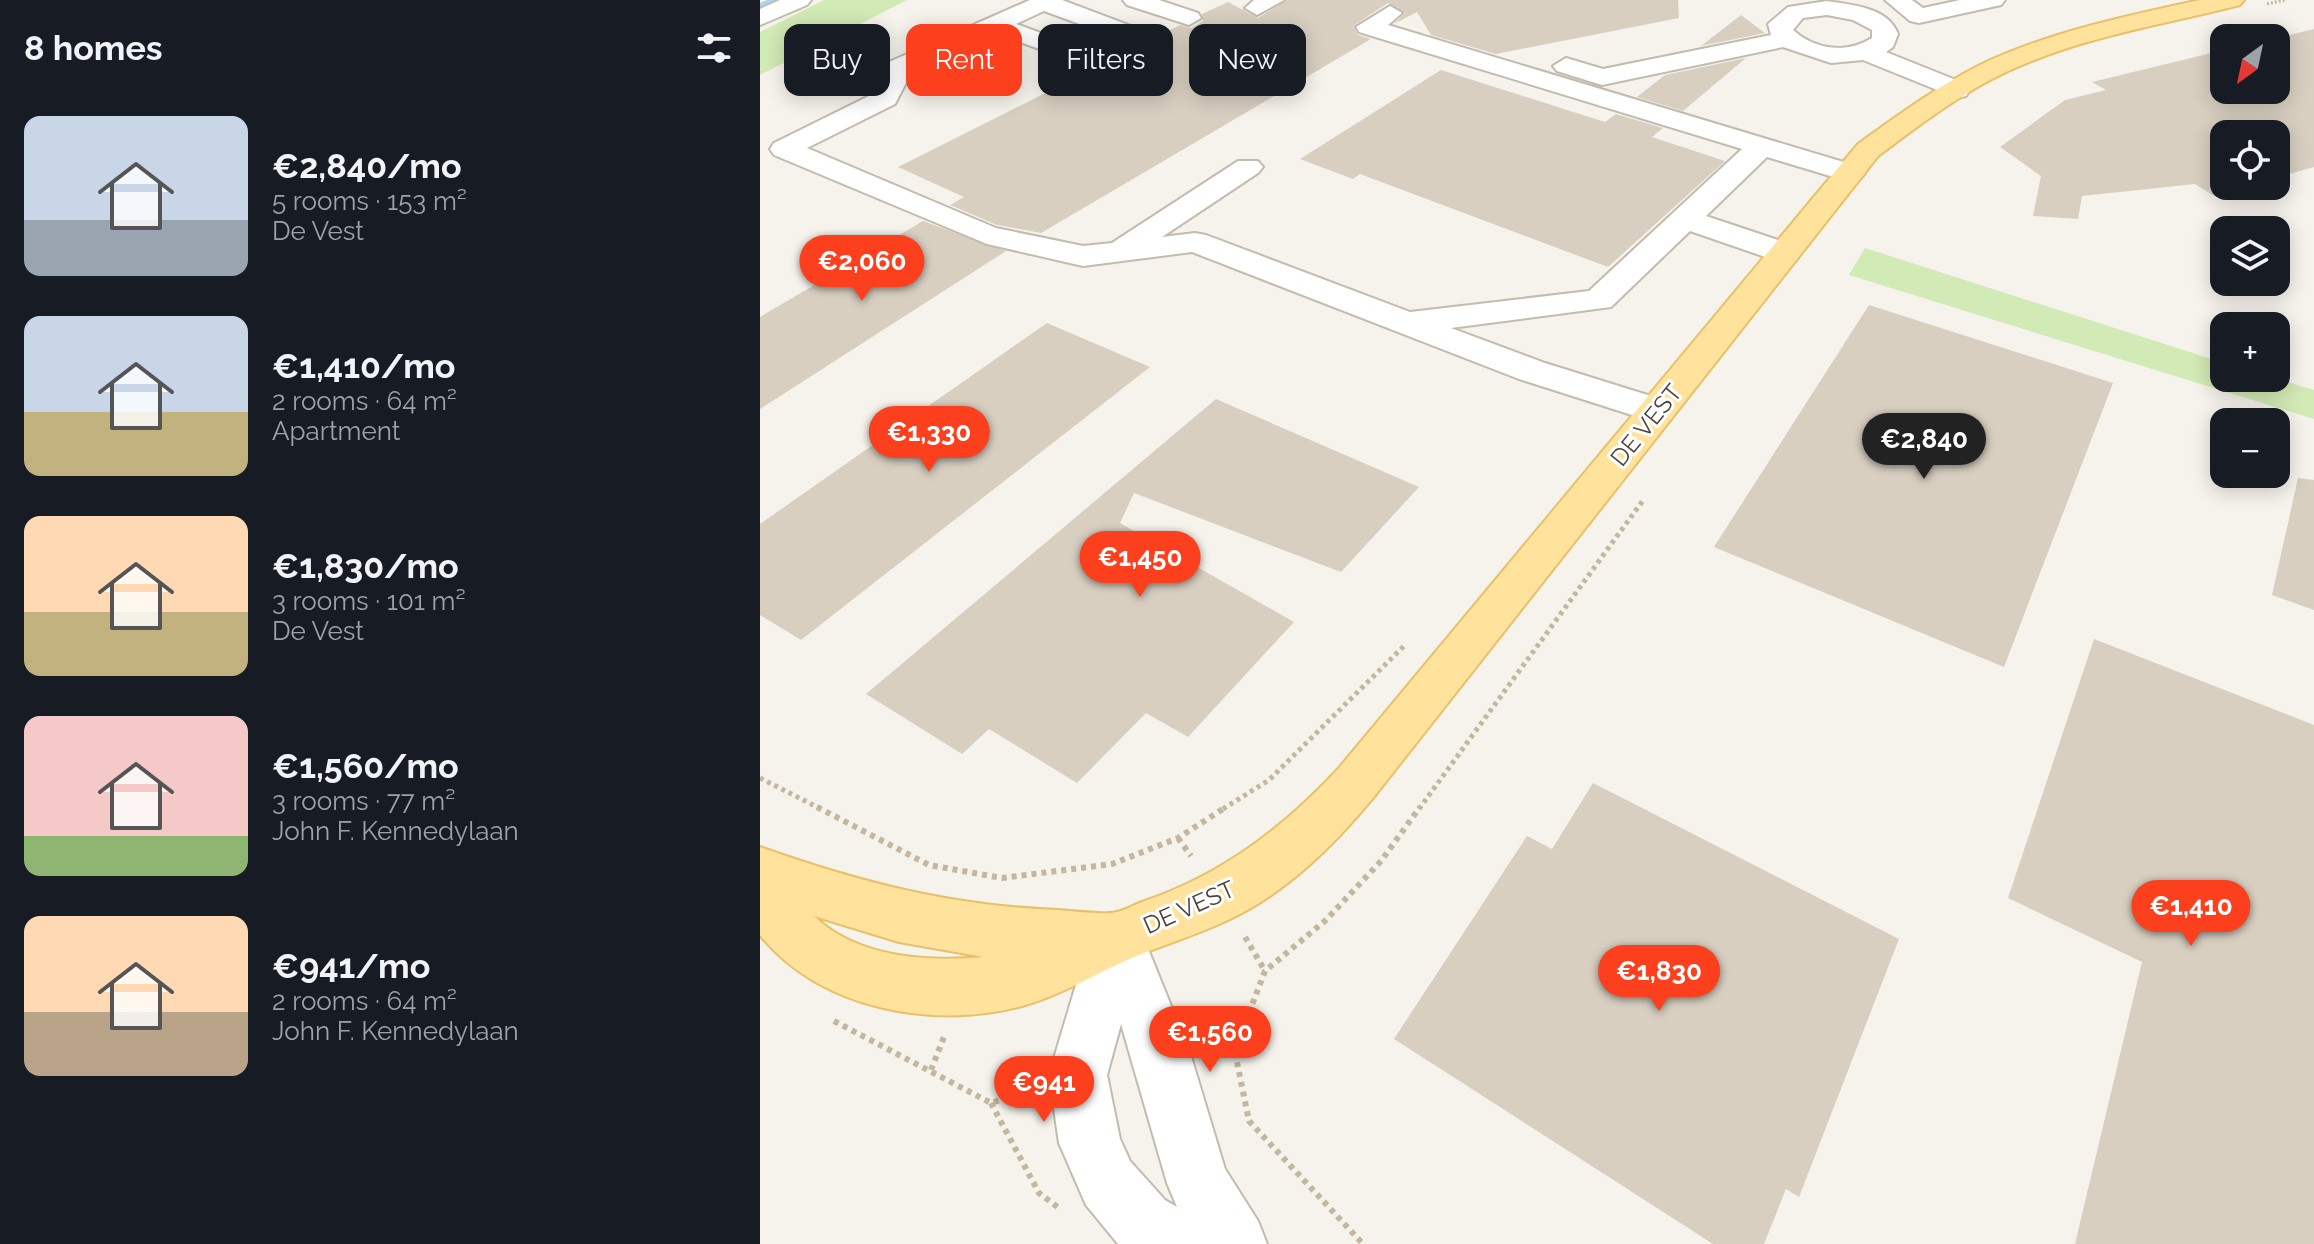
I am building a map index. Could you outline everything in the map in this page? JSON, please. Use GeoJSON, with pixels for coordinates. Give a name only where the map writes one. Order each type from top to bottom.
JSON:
{"type":"FeatureCollection","features":[{"type":"Feature","properties":{"kind":"main road","name":"DE VEST"},"geometry":{"type":"LineString","coordinates":[[760,894],[797,937],[823,957],[910,983],[963,989],[1002,983],[1048,970],[1117,938],[1220,897],[1257,875],[1328,816],[1868,150],[1930,104],[2008,62],[2107,29],[2244,4]]}},
{"type":"Feature","properties":{"kind":"main road"},"geometry":{"type":"LineString","coordinates":[[760,871],[867,909],[928,923],[1050,937],[1117,938]]}},
{"type":"Feature","properties":{"kind":"street"},"geometry":{"type":"LineString","coordinates":[[760,18],[799,0]]}},
{"type":"Feature","properties":{"kind":"street"},"geometry":{"type":"LineString","coordinates":[[1135,0],[1189,18]]}},
{"type":"Feature","properties":{"kind":"street"},"geometry":{"type":"LineString","coordinates":[[1897,0],[1919,16],[1993,0]]}},
{"type":"Feature","properties":{"kind":"street"},"geometry":{"type":"LineString","coordinates":[[997,24],[1046,2],[1104,24]]}},
{"type":"Feature","properties":{"kind":"street"},"geometry":{"type":"LineString","coordinates":[[1360,4],[1390,13],[1368,27],[1581,80],[1762,146],[1850,173]]}},
{"type":"Feature","properties":{"kind":"street"},"geometry":{"type":"LineString","coordinates":[[1581,80],[1787,39],[1830,54],[1865,52],[1884,42],[1886,34],[1883,26],[1837,4],[1785,17],[1780,24],[1787,39]]}},
{"type":"Feature","properties":{"kind":"street"},"geometry":{"type":"LineString","coordinates":[[1865,52],[1957,90]]}},
{"type":"Feature","properties":{"kind":"street"},"geometry":{"type":"LineString","coordinates":[[777,143],[886,98],[901,67],[906,65]]}},
{"type":"Feature","properties":{"kind":"street"},"geometry":{"type":"LineString","coordinates":[[777,143],[987,235],[1083,256],[1195,242],[1532,371],[1657,411]]}},
{"type":"Feature","properties":{"kind":"street"},"geometry":{"type":"LineString","coordinates":[[1405,322],[1599,300],[1762,146]]}},
{"type":"Feature","properties":{"kind":"street"},"geometry":{"type":"LineString","coordinates":[[1117,252],[1248,167]]}},
{"type":"Feature","properties":{"kind":"street"},"geometry":{"type":"LineString","coordinates":[[1685,219],[1785,253]]}},
{"type":"Feature","properties":{"kind":"street"},"geometry":{"type":"LineString","coordinates":[[1117,938],[1078,1075],[1090,1143],[1108,1183],[1142,1223],[1180,1244]]}},
{"type":"Feature","properties":{"kind":"street"},"geometry":{"type":"LineString","coordinates":[[1117,938],[1161,1053],[1198,1183],[1235,1244]]}},
{"type":"Feature","properties":{"kind":"path"},"geometry":{"type":"LineString","coordinates":[[2244,4],[2285,0]]}},
{"type":"Feature","properties":{"kind":"path","name":"DE VEST"},"geometry":{"type":"LineString","coordinates":[[1265,971],[1326,920],[1381,861],[1647,495]]}},
{"type":"Feature","properties":{"kind":"path"},"geometry":{"type":"LineString","coordinates":[[760,778],[929,865],[1002,878],[1112,864],[1178,838]]}},
{"type":"Feature","properties":{"kind":"path"},"geometry":{"type":"LineString","coordinates":[[1245,1023],[1237,1062],[1249,1121],[1363,1244]]}},
{"type":"Feature","properties":{"kind":"path"},"geometry":{"type":"LineString","coordinates":[[991,1103],[1039,1193],[1072,1218]]}},
{"type":"Feature","properties":{"kind":"green space"},"geometry":{"type":"Polygon","coordinates":[[[824,0],[907,0],[860,24],[784,24],[784,63],[760,75],[760,32],[824,0]]]}},
{"type":"Feature","properties":{"kind":"green space"},"geometry":{"type":"Polygon","coordinates":[[[1865,248],[2210,359],[2210,387],[1849,275],[1865,248]]]}},
{"type":"Feature","properties":{"kind":"green space"},"geometry":{"type":"Polygon","coordinates":[[[2290,383],[2314,390],[2314,419],[2290,412],[2290,408],[2278,408],[2227,392],[2290,392],[2290,383]]]}},
{"type":"Feature","properties":{"kind":"building"},"geometry":{"type":"Polygon","coordinates":[[[1287,0],[1678,0],[1679,18],[1496,54],[1431,35],[1417,12],[1394,24],[1405,13],[1388,3],[1353,26],[1358,35],[1371,39],[1306,77],[1306,24],[1198,24],[1203,21],[1202,14],[1228,2],[1258,18],[1287,0]]]}},
{"type":"Feature","properties":{"kind":"building"},"geometry":{"type":"Polygon","coordinates":[[[1741,15],[1765,33],[1701,46],[1741,15]]]}},
{"type":"Feature","properties":{"kind":"building"},"geometry":{"type":"Polygon","coordinates":[[[1180,25],[1189,27],[1189,96],[1274,96],[1041,233],[997,225],[950,205],[964,197],[898,167],[1039,96],[1173,96],[1173,29],[1180,25]]]}},
{"type":"Feature","properties":{"kind":"building"},"geometry":{"type":"Polygon","coordinates":[[[2314,29],[2314,167],[2290,174],[2290,120],[2210,120],[2210,193],[2195,184],[2082,196],[2078,219],[2033,216],[2041,176],[2000,147],[2065,100],[2106,90],[2092,82],[2210,53],[2210,104],[2290,104],[2290,35],[2314,29]]]}},
{"type":"Feature","properties":{"kind":"building"},"geometry":{"type":"Polygon","coordinates":[[[1746,58],[1683,111],[1637,97],[1665,75],[1746,58]]]}},
{"type":"Feature","properties":{"kind":"building"},"geometry":{"type":"Polygon","coordinates":[[[1441,70],[1605,122],[1616,114],[1663,128],[1652,137],[1725,161],[1608,267],[1360,174],[1353,179],[1300,159],[1441,70]]]}},
{"type":"Feature","properties":{"kind":"building"},"geometry":{"type":"Polygon","coordinates":[[[923,221],[1006,251],[760,409],[760,317],[923,221]]]}},
{"type":"Feature","properties":{"kind":"building"},"geometry":{"type":"Polygon","coordinates":[[[1869,305],[2113,383],[2004,667],[1714,547],[1869,305]]]}},
{"type":"Feature","properties":{"kind":"building"},"geometry":{"type":"Polygon","coordinates":[[[1047,323],[1150,367],[801,640],[760,615],[760,524],[1047,323]]]}},
{"type":"Feature","properties":{"kind":"building"},"geometry":{"type":"Polygon","coordinates":[[[1216,399],[1419,487],[1341,572],[1134,493],[1120,523],[1294,622],[1188,737],[1146,713],[1077,783],[989,729],[962,754],[866,694],[1216,399]]]}},
{"type":"Feature","properties":{"kind":"building"},"geometry":{"type":"Polygon","coordinates":[[[2298,478],[2314,480],[2314,610],[2272,595],[2298,478]]]}},
{"type":"Feature","properties":{"kind":"building"},"geometry":{"type":"Polygon","coordinates":[[[2094,639],[2314,725],[2314,1244],[2075,1244],[2142,962],[2008,898],[2094,639]]]}},
{"type":"Feature","properties":{"kind":"building"},"geometry":{"type":"Polygon","coordinates":[[[1593,783],[1899,939],[1799,1197],[1786,1189],[1764,1244],[1713,1244],[1394,1039],[1527,836],[1552,849],[1593,783]]]}},
{"type":"Feature","properties":{"kind":"waterway"},"geometry":{"type":"LineString","coordinates":[[760,6],[773,0]]}}]}
